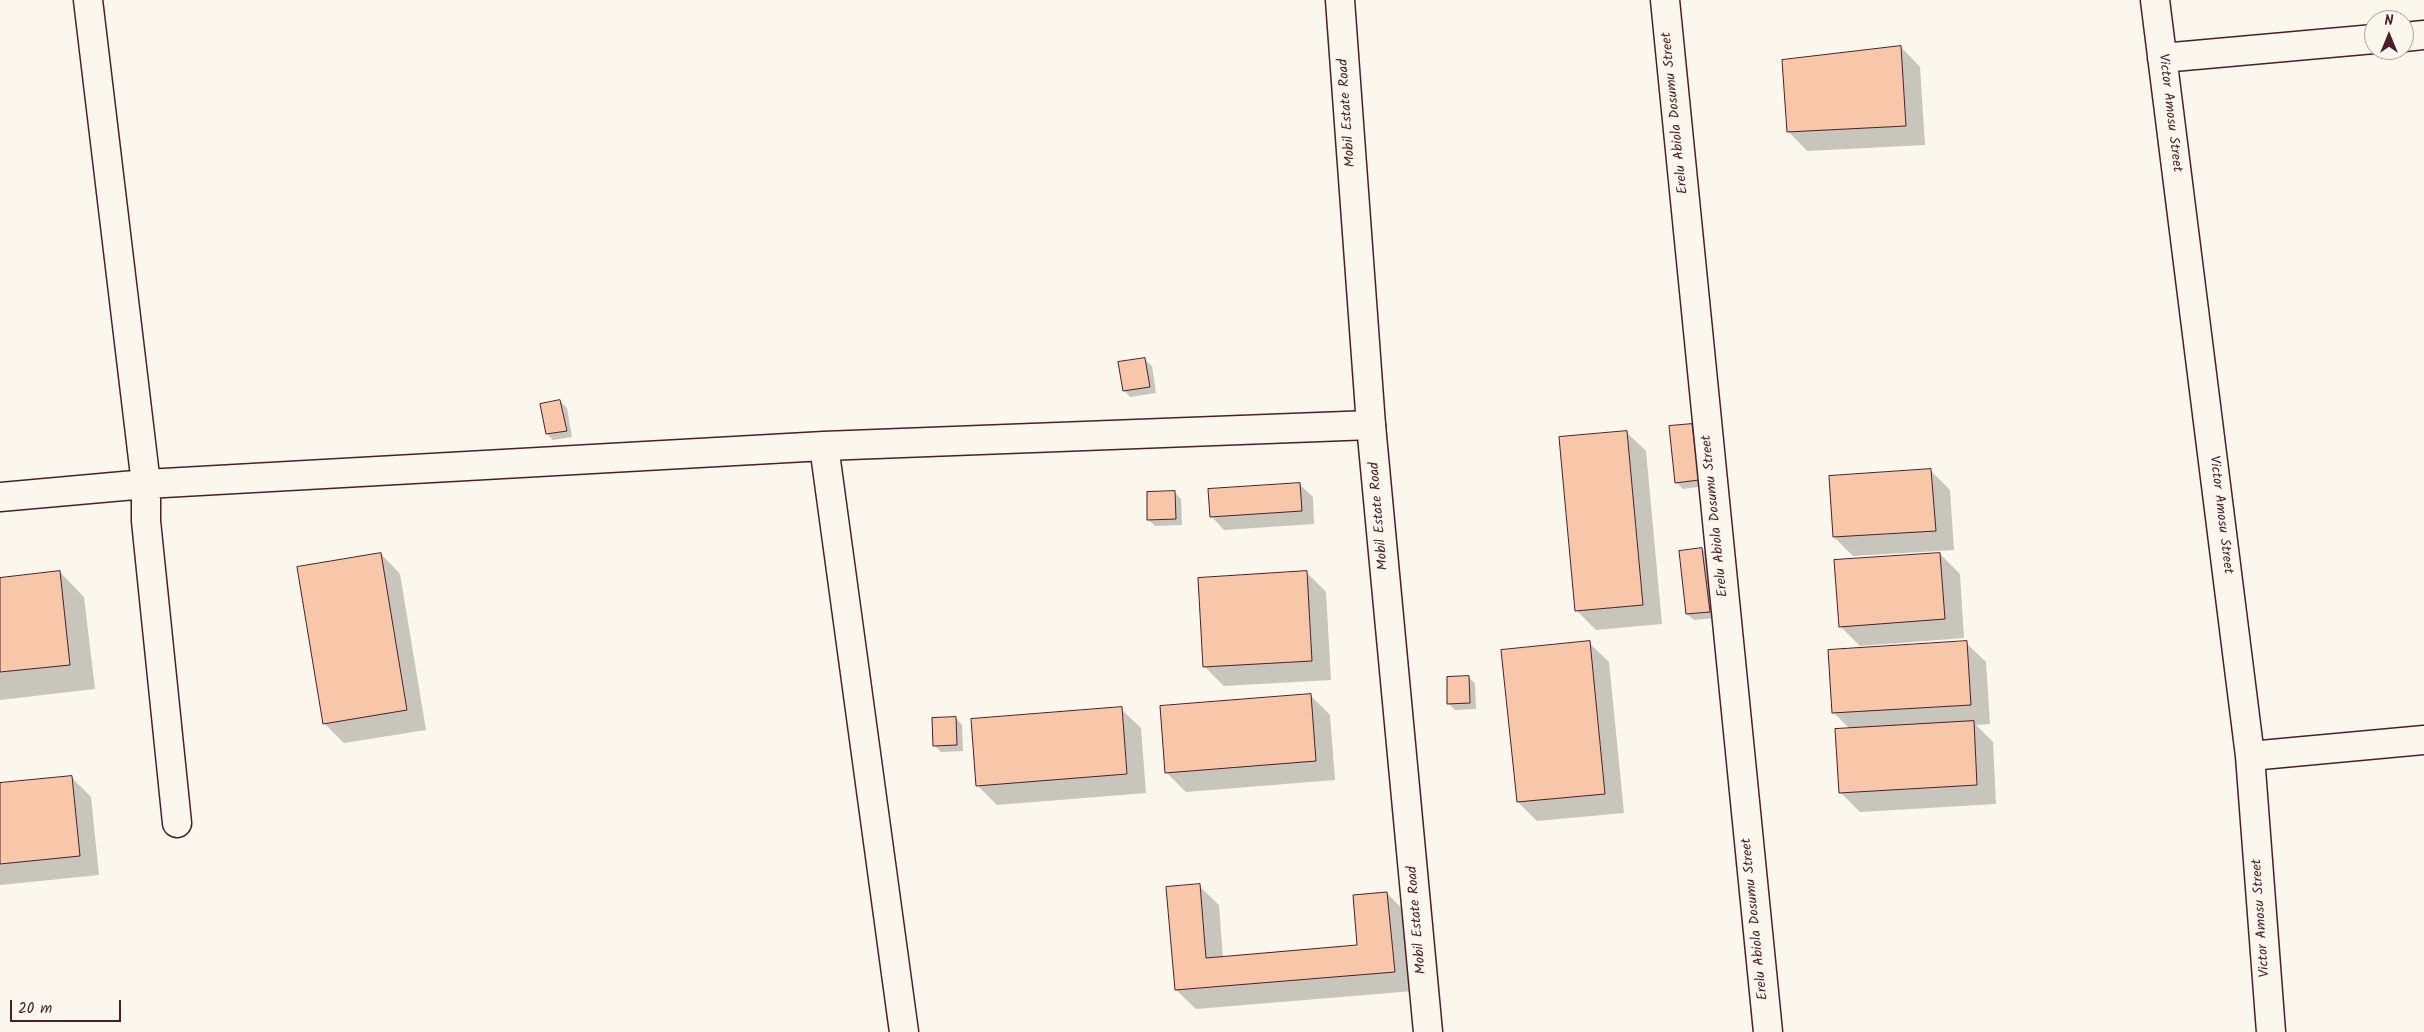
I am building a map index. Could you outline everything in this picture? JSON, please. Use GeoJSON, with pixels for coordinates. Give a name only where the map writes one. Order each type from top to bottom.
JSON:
{"type":"FeatureCollection","features":[{"type":"Feature","properties":{"kind":"street"},"geometry":{"type":"LineString","coordinates":[[88,0],[146,484],[146,521],[177,823]]}},
{"type":"Feature","properties":{"kind":"street","name":"Mobil Estate Road"},"geometry":{"type":"LineString","coordinates":[[1340,0],[1372,425],[1428,1032]]}},
{"type":"Feature","properties":{"kind":"street","name":"Erelu Abiola Dosumu Street"},"geometry":{"type":"LineString","coordinates":[[1665,0],[1768,1032]]}},
{"type":"Feature","properties":{"kind":"street","name":"Victor Amosu Street"},"geometry":{"type":"LineString","coordinates":[[2155,0],[2250,756],[2271,1032]]}},
{"type":"Feature","properties":{"kind":"street"},"geometry":{"type":"LineString","coordinates":[[2162,58],[2364,40]]}},
{"type":"Feature","properties":{"kind":"street"},"geometry":{"type":"LineString","coordinates":[[0,497],[146,484],[824,446],[1372,425]]}},
{"type":"Feature","properties":{"kind":"street"},"geometry":{"type":"LineString","coordinates":[[824,446],[904,1032]]}},
{"type":"Feature","properties":{"kind":"street"},"geometry":{"type":"LineString","coordinates":[[2250,756],[2424,740]]}},
{"type":"Feature","properties":{"kind":"building"},"geometry":{"type":"Polygon","coordinates":[[[1901,46],[1906,126],[1787,132],[1782,60],[1901,46]]]}},
{"type":"Feature","properties":{"kind":"building"},"geometry":{"type":"Polygon","coordinates":[[[1145,358],[1150,387],[1123,391],[1118,362],[1145,358]]]}},
{"type":"Feature","properties":{"kind":"building"},"geometry":{"type":"Polygon","coordinates":[[[560,400],[567,431],[546,434],[540,404],[560,400]]]}},
{"type":"Feature","properties":{"kind":"building"},"geometry":{"type":"Polygon","coordinates":[[[1692,424],[1699,480],[1675,483],[1669,426],[1692,424]]]}},
{"type":"Feature","properties":{"kind":"building"},"geometry":{"type":"Polygon","coordinates":[[[1627,431],[1643,605],[1575,611],[1559,437],[1627,431]]]}},
{"type":"Feature","properties":{"kind":"building"},"geometry":{"type":"Polygon","coordinates":[[[1931,469],[1936,531],[1833,537],[1829,476],[1931,469]]]}},
{"type":"Feature","properties":{"kind":"building"},"geometry":{"type":"Polygon","coordinates":[[[1300,483],[1302,511],[1210,517],[1208,489],[1300,483]]]}},
{"type":"Feature","properties":{"kind":"building"},"geometry":{"type":"Polygon","coordinates":[[[1175,491],[1176,519],[1147,520],[1147,492],[1175,491]]]}},
{"type":"Feature","properties":{"kind":"building"},"geometry":{"type":"Polygon","coordinates":[[[1702,548],[1710,612],[1686,614],[1679,551],[1702,548]]]}},
{"type":"Feature","properties":{"kind":"building"},"geometry":{"type":"Polygon","coordinates":[[[381,553],[407,710],[323,724],[297,567],[381,553]]]}},
{"type":"Feature","properties":{"kind":"building"},"geometry":{"type":"Polygon","coordinates":[[[1940,553],[1945,619],[1839,627],[1834,560],[1940,553]]]}},
{"type":"Feature","properties":{"kind":"building"},"geometry":{"type":"Polygon","coordinates":[[[60,571],[70,665],[0,672],[0,578],[60,571]]]}},
{"type":"Feature","properties":{"kind":"building"},"geometry":{"type":"Polygon","coordinates":[[[1307,571],[1312,661],[1203,667],[1198,578],[1307,571]]]}},
{"type":"Feature","properties":{"kind":"building"},"geometry":{"type":"Polygon","coordinates":[[[1590,641],[1605,794],[1517,802],[1501,650],[1590,641]]]}},
{"type":"Feature","properties":{"kind":"building"},"geometry":{"type":"Polygon","coordinates":[[[1967,641],[1971,705],[1832,713],[1828,650],[1967,641]]]}},
{"type":"Feature","properties":{"kind":"building"},"geometry":{"type":"Polygon","coordinates":[[[1469,676],[1470,703],[1447,704],[1447,677],[1469,676]]]}},
{"type":"Feature","properties":{"kind":"building"},"geometry":{"type":"Polygon","coordinates":[[[1311,694],[1316,761],[1165,773],[1160,706],[1311,694]]]}},
{"type":"Feature","properties":{"kind":"building"},"geometry":{"type":"Polygon","coordinates":[[[1122,707],[1127,774],[976,786],[971,719],[1122,707]]]}},
{"type":"Feature","properties":{"kind":"building"},"geometry":{"type":"Polygon","coordinates":[[[956,717],[957,745],[933,746],[932,718],[956,717]]]}},
{"type":"Feature","properties":{"kind":"building"},"geometry":{"type":"Polygon","coordinates":[[[1974,721],[1977,785],[1839,793],[1835,729],[1974,721]]]}},
{"type":"Feature","properties":{"kind":"building"},"geometry":{"type":"Polygon","coordinates":[[[72,776],[80,856],[0,864],[0,783],[72,776]]]}},
{"type":"Feature","properties":{"kind":"building"},"geometry":{"type":"Polygon","coordinates":[[[1200,884],[1206,958],[1357,945],[1353,895],[1387,892],[1395,972],[1175,990],[1166,887],[1200,884]]]}}]}
